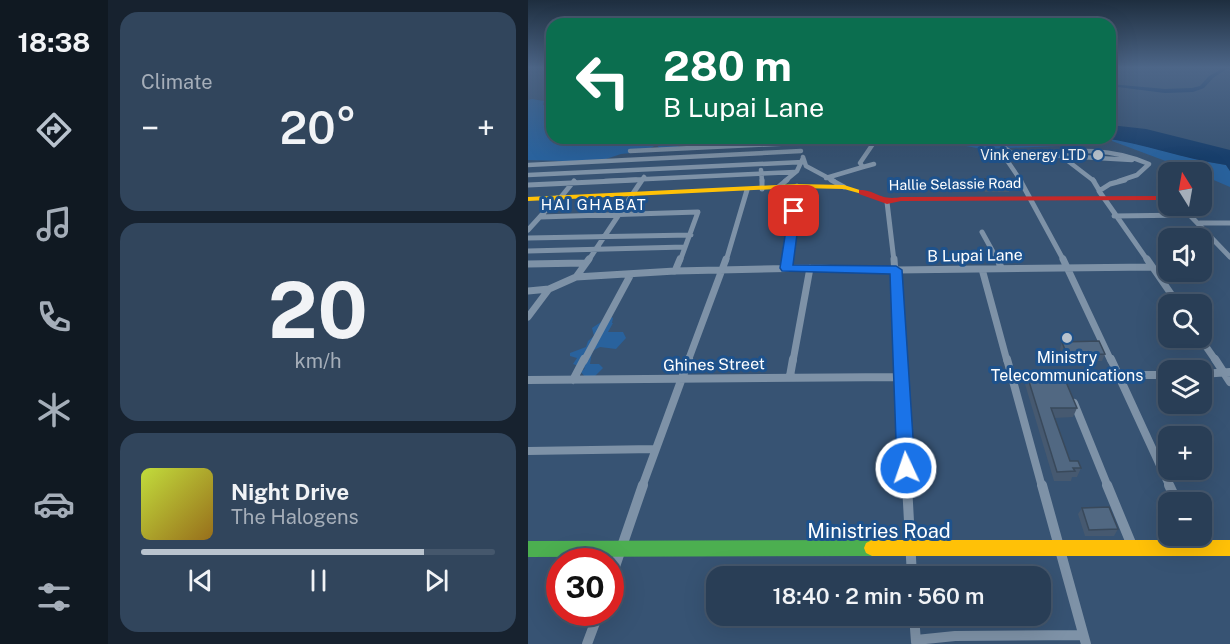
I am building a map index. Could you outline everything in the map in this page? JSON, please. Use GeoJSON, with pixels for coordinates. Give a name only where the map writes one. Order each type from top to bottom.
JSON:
{"type":"FeatureCollection","features":[{"type":"Feature","properties":{"kind":"street"},"geometry":{"type":"LineString","coordinates":[[682,157],[685,144]]}},
{"type":"Feature","properties":{"kind":"street"},"geometry":{"type":"LineString","coordinates":[[630,151],[767,144]]}},
{"type":"Feature","properties":{"kind":"street"},"geometry":{"type":"LineString","coordinates":[[797,144],[806,166],[844,187]]}},
{"type":"Feature","properties":{"kind":"street"},"geometry":{"type":"LineString","coordinates":[[863,168],[860,163],[873,144]]}},
{"type":"Feature","properties":{"kind":"street"},"geometry":{"type":"LineString","coordinates":[[757,145],[760,154],[762,189]]}},
{"type":"Feature","properties":{"kind":"street"},"geometry":{"type":"LineString","coordinates":[[1137,160],[1012,153],[1005,148],[1004,156],[1031,198],[1068,268],[1172,492]]}},
{"type":"Feature","properties":{"kind":"street"},"geometry":{"type":"LineString","coordinates":[[1037,155],[1057,152],[1111,151],[1149,165],[1132,179],[1101,195]]}},
{"type":"Feature","properties":{"kind":"street"},"geometry":{"type":"LineString","coordinates":[[528,165],[760,154],[802,156]]}},
{"type":"Feature","properties":{"kind":"street"},"geometry":{"type":"LineString","coordinates":[[528,175],[761,163],[802,156]]}},
{"type":"Feature","properties":{"kind":"street"},"geometry":{"type":"LineString","coordinates":[[777,188],[795,172],[802,156]]}},
{"type":"Feature","properties":{"kind":"street"},"geometry":{"type":"LineString","coordinates":[[1059,157],[1068,160],[1093,180],[1114,216],[1171,294]]}},
{"type":"Feature","properties":{"kind":"street"},"geometry":{"type":"LineString","coordinates":[[576,277],[643,180],[651,159]]}},
{"type":"Feature","properties":{"kind":"street"},"geometry":{"type":"LineString","coordinates":[[528,230],[572,183],[585,163]]}},
{"type":"Feature","properties":{"kind":"street"},"geometry":{"type":"LineString","coordinates":[[826,178],[874,164]]}},
{"type":"Feature","properties":{"kind":"street"},"geometry":{"type":"LineString","coordinates":[[528,185],[795,172]]}},
{"type":"Feature","properties":{"kind":"street"},"geometry":{"type":"LineString","coordinates":[[786,268],[797,186]]}},
{"type":"Feature","properties":{"kind":"street","name":"Hallie Selassie Road"},"geometry":{"type":"LineString","coordinates":[[528,200],[797,186],[844,187],[887,202],[901,199],[1101,195],[1158,198]]}},
{"type":"Feature","properties":{"kind":"street"},"geometry":{"type":"LineString","coordinates":[[623,548],[655,449],[723,270],[747,190]]}},
{"type":"Feature","properties":{"kind":"street"},"geometry":{"type":"LineString","coordinates":[[887,202],[896,270],[911,566]]}},
{"type":"Feature","properties":{"kind":"street"},"geometry":{"type":"LineString","coordinates":[[540,217],[698,212],[691,235],[675,271]]}},
{"type":"Feature","properties":{"kind":"street"},"geometry":{"type":"LineString","coordinates":[[1114,216],[1158,215]]}},
{"type":"Feature","properties":{"kind":"street"},"geometry":{"type":"LineString","coordinates":[[1191,216],[1230,257]]}},
{"type":"Feature","properties":{"kind":"street"},"geometry":{"type":"LineString","coordinates":[[1200,223],[1230,223]]}},
{"type":"Feature","properties":{"kind":"street"},"geometry":{"type":"LineString","coordinates":[[982,232],[989,246],[999,258],[1001,268]]}},
{"type":"Feature","properties":{"kind":"street"},"geometry":{"type":"LineString","coordinates":[[528,238],[691,235]]}},
{"type":"Feature","properties":{"kind":"street"},"geometry":{"type":"LineString","coordinates":[[528,251],[685,247]]}},
{"type":"Feature","properties":{"kind":"street"},"geometry":{"type":"LineString","coordinates":[[528,264],[585,263]]}},
{"type":"Feature","properties":{"kind":"street"},"geometry":{"type":"LineString","coordinates":[[790,376],[810,267]]}},
{"type":"Feature","properties":{"kind":"street","name":"B Lupai Lane"},"geometry":{"type":"LineString","coordinates":[[549,289],[576,277],[675,271],[810,267],[896,270],[1152,267]]}},
{"type":"Feature","properties":{"kind":"street"},"geometry":{"type":"LineString","coordinates":[[915,626],[916,642],[955,636],[1085,639],[982,269]]}},
{"type":"Feature","properties":{"kind":"street"},"geometry":{"type":"LineString","coordinates":[[573,380],[631,274]]}},
{"type":"Feature","properties":{"kind":"street"},"geometry":{"type":"LineString","coordinates":[[528,291],[549,289]]}},
{"type":"Feature","properties":{"kind":"street"},"geometry":{"type":"LineString","coordinates":[[528,317],[549,289]]}},
{"type":"Feature","properties":{"kind":"street"},"geometry":{"type":"LineString","coordinates":[[1208,348],[1226,372],[1230,382]]}},
{"type":"Feature","properties":{"kind":"street"},"geometry":{"type":"LineString","coordinates":[[1010,375],[1158,375]]}},
{"type":"Feature","properties":{"kind":"street"},"geometry":{"type":"LineString","coordinates":[[1063,375],[1067,386]]}},
{"type":"Feature","properties":{"kind":"street","name":"Ghines Street"},"geometry":{"type":"LineString","coordinates":[[528,380],[901,376]]}},
{"type":"Feature","properties":{"kind":"street"},"geometry":{"type":"LineString","coordinates":[[1071,397],[1134,551]]}},
{"type":"Feature","properties":{"kind":"street"},"geometry":{"type":"LineString","coordinates":[[528,451],[655,449]]}},
{"type":"Feature","properties":{"kind":"street","name":"Ministries Road"},"geometry":{"type":"LineString","coordinates":[[624,548],[1134,551],[1230,548]]}},
{"type":"Feature","properties":{"kind":"street","name":"Ministries Road"},"geometry":{"type":"LineString","coordinates":[[528,549],[546,549]]}},
{"type":"Feature","properties":{"kind":"street"},"geometry":{"type":"LineString","coordinates":[[587,644],[594,626]]}},
{"type":"Feature","properties":{"kind":"shaded area"},"geometry":{"type":"Polygon","coordinates":[[[528,100],[544,101],[546,144],[681,144],[678,147],[659,148],[657,145],[641,152],[621,154],[597,162],[528,160],[528,100]]]}},
{"type":"Feature","properties":{"kind":"shaded area"},"geometry":{"type":"Polygon","coordinates":[[[1116,126],[1146,129],[1230,150],[1230,171],[1226,165],[1116,140],[1116,126]]]}},
{"type":"Feature","properties":{"kind":"shaded area"},"geometry":{"type":"Polygon","coordinates":[[[1116,140],[1135,143],[1211,162],[1168,162],[1116,142],[1116,140]]]}},
{"type":"Feature","properties":{"kind":"shaded area"},"geometry":{"type":"Polygon","coordinates":[[[955,144],[1083,145],[982,149],[955,144]]]}},
{"type":"Feature","properties":{"kind":"shaded area"},"geometry":{"type":"Polygon","coordinates":[[[1212,162],[1226,165],[1230,171],[1230,187],[1212,179],[1212,162]]]}},
{"type":"Feature","properties":{"kind":"shaded area"},"geometry":{"type":"Polygon","coordinates":[[[610,316],[613,318],[613,323],[608,332],[623,332],[626,338],[616,349],[600,347],[592,351],[590,364],[599,364],[603,368],[594,377],[585,377],[581,372],[585,368],[573,364],[577,358],[570,356],[570,353],[586,347],[588,341],[594,336],[592,328],[610,316]]]}},
{"type":"Feature","properties":{"kind":"building"},"geometry":{"type":"Polygon","coordinates":[[[985,179],[1008,179],[1011,184],[987,184],[985,179]]]}},
{"type":"Feature","properties":{"kind":"building"},"geometry":{"type":"Polygon","coordinates":[[[1099,341],[1105,354],[1067,355],[1062,342],[1099,341]]]}},
{"type":"Feature","properties":{"kind":"building"},"geometry":{"type":"Polygon","coordinates":[[[1027,375],[1063,375],[1077,408],[1051,408],[1070,461],[1078,461],[1081,468],[1073,468],[1075,471],[1057,472],[1027,375]]]}},
{"type":"Feature","properties":{"kind":"building"},"geometry":{"type":"Polygon","coordinates":[[[1109,507],[1118,529],[1089,530],[1082,508],[1109,507]]]}},
{"type":"Feature","properties":{"kind":"traffic: fast"},"geometry":{"type":"LineString","coordinates":[[528,549],[872,548]]}},
{"type":"Feature","properties":{"kind":"traffic: slow"},"geometry":{"type":"LineString","coordinates":[[528,199],[797,186],[844,187],[862,192]]}},
{"type":"Feature","properties":{"kind":"traffic: slow"},"geometry":{"type":"LineString","coordinates":[[872,548],[1230,548]]}},
{"type":"Feature","properties":{"kind":"traffic: jam"},"geometry":{"type":"LineString","coordinates":[[862,192],[887,202],[901,199],[1158,198]]}},
{"type":"Feature","properties":{"kind":"place","name":"Vink energy LTD"},"geometry":{"type":"Point","coordinates":[1098,155]}},
{"type":"Feature","properties":{"kind":"place","name":"Ministry Telecommunications"},"geometry":{"type":"Point","coordinates":[1067,338]}},
{"type":"Feature","properties":{"kind":"district","name":"HAI GHABAT"},"geometry":{"type":"Point","coordinates":[594,205]}},
{"type":"Feature","properties":{"kind":"route"},"geometry":{"type":"LineString","coordinates":[[794,211],[786,268],[896,270],[906,468]]}}]}
